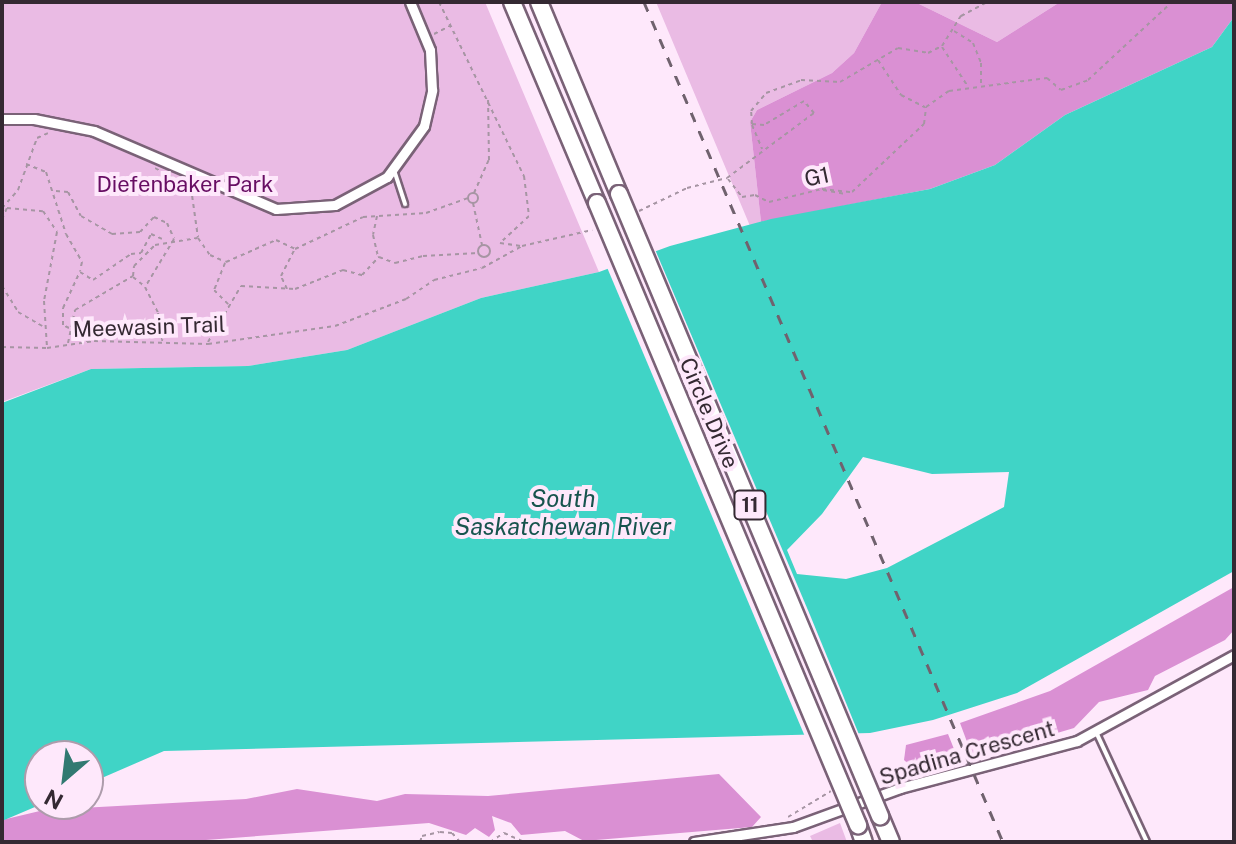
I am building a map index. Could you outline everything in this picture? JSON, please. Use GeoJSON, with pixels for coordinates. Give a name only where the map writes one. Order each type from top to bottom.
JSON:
{"type":"FeatureCollection","features":[{"type":"Feature","properties":{"kind":"highway","name":"Circle Drive"},"geometry":{"type":"LineString","coordinates":[[512,2],[864,842]]}},
{"type":"Feature","properties":{"kind":"highway","name":"Circle Drive"},"geometry":{"type":"LineString","coordinates":[[539,2],[891,842]]}},
{"type":"Feature","properties":{"kind":"street"},"geometry":{"type":"LineString","coordinates":[[2,119],[34,119],[94,131],[276,209],[335,205],[372,188],[394,170],[430,107],[426,37],[410,2]]}},
{"type":"Feature","properties":{"kind":"street","name":"Spadina Crescent"},"geometry":{"type":"LineString","coordinates":[[694,842],[777,831],[890,791],[997,765],[1096,732],[1234,655]]}},
{"type":"Feature","properties":{"kind":"lane"},"geometry":{"type":"LineString","coordinates":[[394,170],[405,204]]}},
{"type":"Feature","properties":{"kind":"lane"},"geometry":{"type":"LineString","coordinates":[[1096,732],[1147,842]]}},
{"type":"Feature","properties":{"kind":"path"},"geometry":{"type":"LineString","coordinates":[[439,2],[520,164],[530,208],[526,221],[500,246]]}},
{"type":"Feature","properties":{"kind":"path"},"geometry":{"type":"LineString","coordinates":[[835,84],[898,48],[928,53],[942,46],[961,16],[987,2]]}},
{"type":"Feature","properties":{"kind":"path"},"geometry":{"type":"LineString","coordinates":[[877,59],[901,95],[926,107],[968,86],[1047,78],[1061,90],[1088,80],[1172,2]]}},
{"type":"Feature","properties":{"kind":"path"},"geometry":{"type":"LineString","coordinates":[[426,37],[451,26]]}},
{"type":"Feature","properties":{"kind":"path"},"geometry":{"type":"LineString","coordinates":[[953,31],[973,43],[981,63],[981,86]]}},
{"type":"Feature","properties":{"kind":"path"},"geometry":{"type":"LineString","coordinates":[[942,46],[968,86]]}},
{"type":"Feature","properties":{"kind":"path"},"geometry":{"type":"LineString","coordinates":[[287,289],[281,276],[295,249],[377,215],[415,215],[468,198],[474,193],[489,160],[489,98]]}},
{"type":"Feature","properties":{"kind":"path","name":"G1"},"geometry":{"type":"LineString","coordinates":[[727,178],[742,197],[755,195],[769,202],[822,189],[842,188],[848,194],[924,124],[926,107]]}},
{"type":"Feature","properties":{"kind":"path"},"geometry":{"type":"LineString","coordinates":[[752,124],[762,150]]}},
{"type":"Feature","properties":{"kind":"path"},"geometry":{"type":"LineString","coordinates":[[2,219],[37,138],[52,132]]}},
{"type":"Feature","properties":{"kind":"path"},"geometry":{"type":"LineString","coordinates":[[26,164],[46,172],[56,191],[66,234],[82,262],[63,308],[63,325],[69,328]]}},
{"type":"Feature","properties":{"kind":"path"},"geometry":{"type":"LineString","coordinates":[[150,165],[191,188],[198,238],[210,255],[226,262]]}},
{"type":"Feature","properties":{"kind":"path"},"geometry":{"type":"LineString","coordinates":[[822,189],[848,194]]}},
{"type":"Feature","properties":{"kind":"path"},"geometry":{"type":"LineString","coordinates":[[56,191],[68,192],[81,216],[112,234],[140,232],[158,216],[167,223],[174,239]]}},
{"type":"Feature","properties":{"kind":"path"},"geometry":{"type":"LineString","coordinates":[[473,203],[478,198],[474,193]]}},
{"type":"Feature","properties":{"kind":"path"},"geometry":{"type":"LineString","coordinates":[[468,198],[473,203],[482,245],[478,253]]}},
{"type":"Feature","properties":{"kind":"path"},"geometry":{"type":"LineString","coordinates":[[2,208],[43,211],[57,232],[43,326],[47,348]]}},
{"type":"Feature","properties":{"kind":"path"},"geometry":{"type":"LineString","coordinates":[[377,215],[373,241],[379,257],[395,263],[423,256],[478,253],[485,257]]}},
{"type":"Feature","properties":{"kind":"path"},"geometry":{"type":"LineString","coordinates":[[80,272],[93,280],[141,253],[151,234],[164,239],[198,238]]}},
{"type":"Feature","properties":{"kind":"path"},"geometry":{"type":"LineString","coordinates":[[67,344],[75,310],[89,298],[133,276],[141,258],[164,239]]}},
{"type":"Feature","properties":{"kind":"path"},"geometry":{"type":"LineString","coordinates":[[145,287],[174,239]]}},
{"type":"Feature","properties":{"kind":"path"},"geometry":{"type":"LineString","coordinates":[[229,305],[214,290],[226,262],[276,240],[295,249]]}},
{"type":"Feature","properties":{"kind":"path"},"geometry":{"type":"LineString","coordinates":[[482,245],[489,248],[522,246]]}},
{"type":"Feature","properties":{"kind":"path"},"geometry":{"type":"LineString","coordinates":[[486,266],[485,257],[489,248]]}},
{"type":"Feature","properties":{"kind":"path"},"geometry":{"type":"LineString","coordinates":[[208,344],[241,286],[287,289],[328,272],[362,275],[379,257]]}},
{"type":"Feature","properties":{"kind":"path"},"geometry":{"type":"LineString","coordinates":[[133,276],[145,287],[158,313],[164,344]]}},
{"type":"Feature","properties":{"kind":"path"},"geometry":{"type":"LineString","coordinates":[[2,286],[18,312],[43,326]]}},
{"type":"Feature","properties":{"kind":"path","name":"Meewasin Trail"},"geometry":{"type":"LineString","coordinates":[[2,347],[208,344],[297,328]]}},
{"type":"Feature","properties":{"kind":"path"},"geometry":{"type":"LineString","coordinates":[[777,831],[776,823],[838,788]]}},
{"type":"Feature","properties":{"kind":"path"},"geometry":{"type":"LineString","coordinates":[[420,842],[422,836],[440,832],[452,833],[460,842]]}},
{"type":"Feature","properties":{"kind":"path"},"geometry":{"type":"LineString","coordinates":[[490,842],[504,833],[524,842]]}},
{"type":"Feature","properties":{"kind":"path"},"geometry":{"type":"LineString","coordinates":[[239,842],[271,842]]}},
{"type":"Feature","properties":{"kind":"path"},"geometry":{"type":"LineString","coordinates":[[343,842],[364,842]]}},
{"type":"Feature","properties":{"kind":"path"},"geometry":{"type":"LineString","coordinates":[[546,842],[558,842]]}},
{"type":"Feature","properties":{"kind":"green space","name":"Diefenbaker Park"},"geometry":{"type":"Polygon","coordinates":[[[2,2],[485,2],[599,272],[481,298],[347,350],[248,366],[91,369],[2,402],[2,2]]]}},
{"type":"Feature","properties":{"kind":"green space"},"geometry":{"type":"Polygon","coordinates":[[[656,2],[882,2],[854,53],[832,73],[757,110],[750,122],[761,222],[750,226],[656,2]]]}},
{"type":"Feature","properties":{"kind":"green space"},"geometry":{"type":"Polygon","coordinates":[[[915,2],[1060,2],[997,42],[915,2]]]}},
{"type":"Feature","properties":{"kind":"green space"},"geometry":{"type":"Polygon","coordinates":[[[840,823],[847,842],[813,842],[810,836],[840,823]]]}},
{"type":"Feature","properties":{"kind":"shaded area"},"geometry":{"type":"Polygon","coordinates":[[[882,2],[915,2],[997,42],[1060,2],[1234,2],[1234,17],[1212,47],[1065,115],[995,165],[930,189],[761,222],[750,122],[757,110],[832,73],[854,53],[882,2]]]}},
{"type":"Feature","properties":{"kind":"shaded area"},"geometry":{"type":"Polygon","coordinates":[[[1234,587],[1234,630],[1225,640],[1155,676],[1148,690],[1099,702],[1074,728],[973,758],[960,723],[1050,691],[1234,587]]]}},
{"type":"Feature","properties":{"kind":"shaded area"},"geometry":{"type":"Polygon","coordinates":[[[948,734],[960,764],[913,768],[904,760],[906,745],[948,734]]]}},
{"type":"Feature","properties":{"kind":"shaded area"},"geometry":{"type":"Polygon","coordinates":[[[719,774],[761,817],[752,827],[584,841],[565,831],[521,835],[511,823],[492,816],[495,830],[489,837],[475,828],[466,835],[429,823],[179,842],[2,842],[2,820],[24,815],[24,820],[104,820],[104,807],[246,799],[297,789],[377,801],[405,794],[488,796],[719,774]]]}},
{"type":"Feature","properties":{"kind":"water","name":"South Saskatchewan River"},"geometry":{"type":"Polygon","coordinates":[[[1234,17],[1234,571],[1017,693],[933,720],[870,733],[164,751],[104,777],[104,740],[24,740],[24,812],[2,821],[2,403],[91,369],[248,366],[347,350],[481,298],[599,272],[670,246],[771,219],[930,189],[995,165],[1065,115],[1212,47],[1234,17]],[[863,457],[822,514],[787,550],[797,574],[846,579],[887,568],[1004,507],[1009,472],[932,474],[863,457]]]}},
{"type":"Feature","properties":{"kind":"pier"},"geometry":{"type":"Polygon","coordinates":[[[654,247],[860,737],[806,739],[606,265],[654,247]]]}},
{"type":"Feature","properties":{"kind":"railway"},"geometry":{"type":"LineString","coordinates":[[644,2],[1003,842]]}}]}
